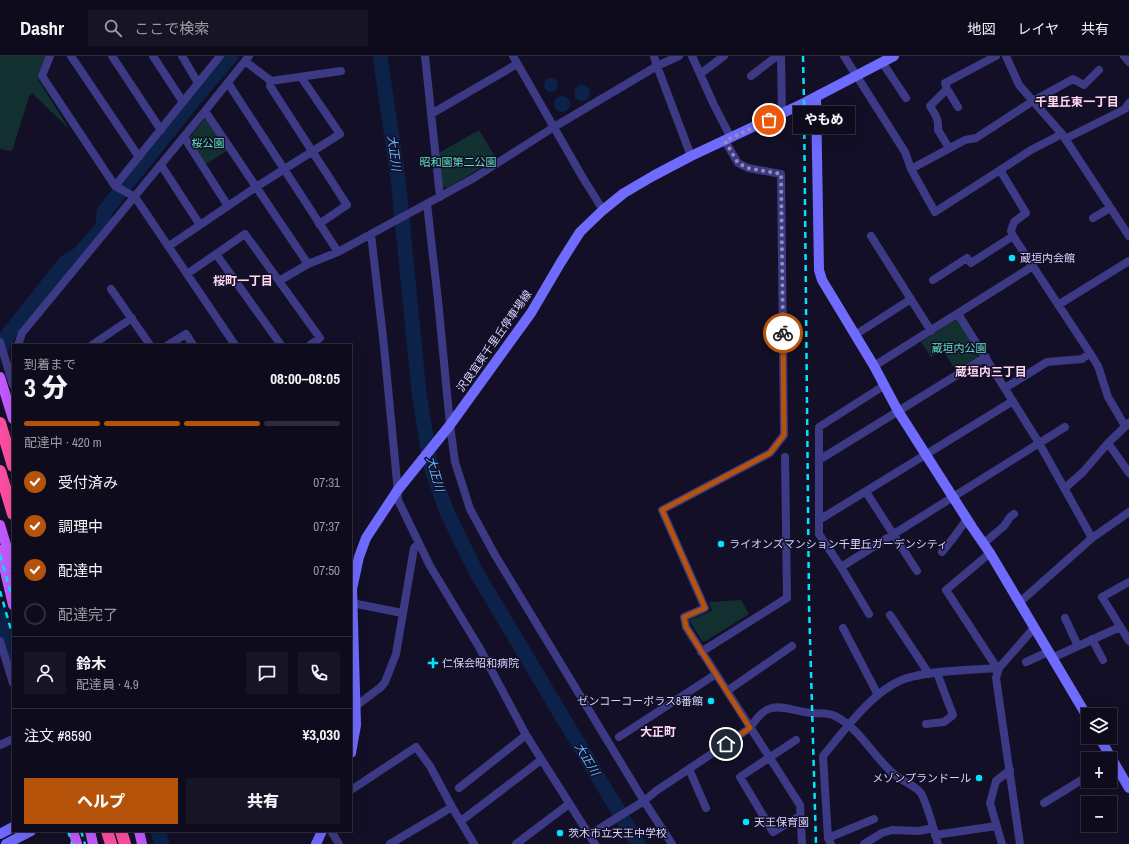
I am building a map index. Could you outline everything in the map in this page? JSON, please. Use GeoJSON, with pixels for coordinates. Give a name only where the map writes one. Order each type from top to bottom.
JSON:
{"type":"FeatureCollection","features":[{"type":"Feature","properties":{"kind":"highway"},"geometry":{"type":"LineString","coordinates":[[0,423],[12,463]]}},
{"type":"Feature","properties":{"kind":"highway"},"geometry":{"type":"LineString","coordinates":[[0,471],[12,511]]}},
{"type":"Feature","properties":{"kind":"highway"},"geometry":{"type":"LineString","coordinates":[[107,832],[111,844]]}},
{"type":"Feature","properties":{"kind":"highway"},"geometry":{"type":"LineString","coordinates":[[121,832],[125,844]]}},
{"type":"Feature","properties":{"kind":"main road","name":"沢良宜東千里丘停車場線"},"geometry":{"type":"LineString","coordinates":[[352,747],[356,725],[353,709],[353,581],[359,557],[366,538],[400,488],[450,425],[531,313],[560,262],[580,232],[603,210],[624,193],[636,186],[691,156],[782,114],[894,56]]}},
{"type":"Feature","properties":{"kind":"main road"},"geometry":{"type":"LineString","coordinates":[[816,97],[819,270],[822,280],[874,366],[898,411],[966,519],[990,553],[1082,708]]}},
{"type":"Feature","properties":{"kind":"main road"},"geometry":{"type":"LineString","coordinates":[[0,377],[12,415]]}},
{"type":"Feature","properties":{"kind":"main road"},"geometry":{"type":"LineString","coordinates":[[0,525],[12,565]]}},
{"type":"Feature","properties":{"kind":"main road"},"geometry":{"type":"LineString","coordinates":[[0,550],[12,601]]}},
{"type":"Feature","properties":{"kind":"main road"},"geometry":{"type":"LineString","coordinates":[[1117,767],[1126,776],[1129,788]]}},
{"type":"Feature","properties":{"kind":"main road"},"geometry":{"type":"LineString","coordinates":[[0,834],[12,828]]}},
{"type":"Feature","properties":{"kind":"main road"},"geometry":{"type":"LineString","coordinates":[[6,844],[29,832]]}},
{"type":"Feature","properties":{"kind":"main road"},"geometry":{"type":"LineString","coordinates":[[73,832],[77,844]]}},
{"type":"Feature","properties":{"kind":"main road"},"geometry":{"type":"LineString","coordinates":[[90,832],[93,844]]}},
{"type":"Feature","properties":{"kind":"main road"},"geometry":{"type":"LineString","coordinates":[[139,832],[142,844]]}},
{"type":"Feature","properties":{"kind":"main road"},"geometry":{"type":"LineString","coordinates":[[316,844],[322,832]]}},
{"type":"Feature","properties":{"kind":"street"},"geometry":{"type":"LineString","coordinates":[[50,56],[42,76],[115,186],[135,197],[234,344]]}},
{"type":"Feature","properties":{"kind":"street"},"geometry":{"type":"LineString","coordinates":[[71,56],[139,157]]}},
{"type":"Feature","properties":{"kind":"street"},"geometry":{"type":"LineString","coordinates":[[112,56],[161,130]]}},
{"type":"Feature","properties":{"kind":"street"},"geometry":{"type":"LineString","coordinates":[[153,56],[183,102]]}},
{"type":"Feature","properties":{"kind":"street"},"geometry":{"type":"LineString","coordinates":[[182,56],[198,83]]}},
{"type":"Feature","properties":{"kind":"street"},"geometry":{"type":"LineString","coordinates":[[115,186],[220,56]]}},
{"type":"Feature","properties":{"kind":"street"},"geometry":{"type":"LineString","coordinates":[[425,56],[440,196]]}},
{"type":"Feature","properties":{"kind":"street"},"geometry":{"type":"LineString","coordinates":[[513,56],[603,210]]}},
{"type":"Feature","properties":{"kind":"street"},"geometry":{"type":"LineString","coordinates":[[654,56],[691,156]]}},
{"type":"Feature","properties":{"kind":"street"},"geometry":{"type":"LineString","coordinates":[[279,281],[308,264],[338,252],[474,178],[554,127],[657,66],[679,56]]}},
{"type":"Feature","properties":{"kind":"street"},"geometry":{"type":"LineString","coordinates":[[692,56],[738,163],[748,168],[781,174],[784,435],[770,453],[662,510],[705,608],[684,617],[686,627],[800,805],[802,844]]}},
{"type":"Feature","properties":{"kind":"street"},"geometry":{"type":"LineString","coordinates":[[700,74],[724,56]]}},
{"type":"Feature","properties":{"kind":"street"},"geometry":{"type":"LineString","coordinates":[[751,76],[776,56]]}},
{"type":"Feature","properties":{"kind":"street"},"geometry":{"type":"LineString","coordinates":[[781,56],[782,114]]}},
{"type":"Feature","properties":{"kind":"street"},"geometry":{"type":"LineString","coordinates":[[844,56],[855,76],[905,152],[911,169],[934,212],[1031,150],[1125,108],[1129,103]]}},
{"type":"Feature","properties":{"kind":"street"},"geometry":{"type":"LineString","coordinates":[[958,107],[947,90],[945,83],[996,56]]}},
{"type":"Feature","properties":{"kind":"street"},"geometry":{"type":"LineString","coordinates":[[1006,56],[1019,85],[1063,136],[1129,236]]}},
{"type":"Feature","properties":{"kind":"street"},"geometry":{"type":"LineString","coordinates":[[1124,56],[1129,62]]}},
{"type":"Feature","properties":{"kind":"street"},"geometry":{"type":"LineString","coordinates":[[18,344],[22,333],[247,59],[271,81]]}},
{"type":"Feature","properties":{"kind":"street"},"geometry":{"type":"LineString","coordinates":[[882,62],[906,98]]}},
{"type":"Feature","properties":{"kind":"street"},"geometry":{"type":"LineString","coordinates":[[431,114],[517,64]]}},
{"type":"Feature","properties":{"kind":"street"},"geometry":{"type":"LineString","coordinates":[[911,169],[965,140],[976,138],[1073,79],[1084,85],[1099,70]]}},
{"type":"Feature","properties":{"kind":"street"},"geometry":{"type":"LineString","coordinates":[[271,81],[341,71]]}},
{"type":"Feature","properties":{"kind":"street"},"geometry":{"type":"LineString","coordinates":[[169,246],[256,187],[340,134],[301,77]]}},
{"type":"Feature","properties":{"kind":"street"},"geometry":{"type":"LineString","coordinates":[[271,81],[270,86],[347,205],[319,224]]}},
{"type":"Feature","properties":{"kind":"street"},"geometry":{"type":"LineString","coordinates":[[228,83],[338,252]]}},
{"type":"Feature","properties":{"kind":"street"},"geometry":{"type":"LineString","coordinates":[[947,90],[930,106],[936,116],[938,130],[949,148]]}},
{"type":"Feature","properties":{"kind":"street"},"geometry":{"type":"LineString","coordinates":[[205,111],[308,264]]}},
{"type":"Feature","properties":{"kind":"street"},"geometry":{"type":"LineString","coordinates":[[184,137],[228,206]]}},
{"type":"Feature","properties":{"kind":"street"},"geometry":{"type":"LineString","coordinates":[[161,165],[200,225]]}},
{"type":"Feature","properties":{"kind":"street"},"geometry":{"type":"LineString","coordinates":[[1000,170],[1026,213],[1014,222],[1011,231],[1013,236],[1098,366],[1108,397],[1127,425],[1108,443],[1083,472],[1065,488]]}},
{"type":"Feature","properties":{"kind":"street"},"geometry":{"type":"LineString","coordinates":[[426,204],[438,300],[455,462],[470,509],[499,562],[644,801],[672,844]]}},
{"type":"Feature","properties":{"kind":"street"},"geometry":{"type":"LineString","coordinates":[[1093,218],[1110,208]]}},
{"type":"Feature","properties":{"kind":"street"},"geometry":{"type":"LineString","coordinates":[[373,233],[400,488],[398,500],[430,566],[479,647],[526,735],[595,844]]}},
{"type":"Feature","properties":{"kind":"street"},"geometry":{"type":"LineString","coordinates":[[187,274],[245,234],[320,338],[311,344]]}},
{"type":"Feature","properties":{"kind":"street"},"geometry":{"type":"LineString","coordinates":[[871,236],[931,331]]}},
{"type":"Feature","properties":{"kind":"street"},"geometry":{"type":"LineString","coordinates":[[932,280],[967,258],[971,262],[1013,236]]}},
{"type":"Feature","properties":{"kind":"street"},"geometry":{"type":"LineString","coordinates":[[216,254],[280,344]]}},
{"type":"Feature","properties":{"kind":"street"},"geometry":{"type":"LineString","coordinates":[[1058,305],[1129,261]]}},
{"type":"Feature","properties":{"kind":"street"},"geometry":{"type":"LineString","coordinates":[[874,366],[1033,266]]}},
{"type":"Feature","properties":{"kind":"street"},"geometry":{"type":"LineString","coordinates":[[111,289],[149,344]]}},
{"type":"Feature","properties":{"kind":"street"},"geometry":{"type":"LineString","coordinates":[[855,335],[911,299]]}},
{"type":"Feature","properties":{"kind":"street"},"geometry":{"type":"LineString","coordinates":[[958,314],[1039,443],[1092,538]]}},
{"type":"Feature","properties":{"kind":"street"},"geometry":{"type":"LineString","coordinates":[[93,344],[132,318]]}},
{"type":"Feature","properties":{"kind":"street"},"geometry":{"type":"LineString","coordinates":[[170,344],[186,334],[192,344]]}},
{"type":"Feature","properties":{"kind":"street"},"geometry":{"type":"LineString","coordinates":[[0,342],[12,382]]}},
{"type":"Feature","properties":{"kind":"street"},"geometry":{"type":"LineString","coordinates":[[1005,388],[1047,362],[1082,359],[1090,353]]}},
{"type":"Feature","properties":{"kind":"street"},"geometry":{"type":"LineString","coordinates":[[819,460],[986,357]]}},
{"type":"Feature","properties":{"kind":"street"},"geometry":{"type":"LineString","coordinates":[[869,614],[819,534],[819,428],[885,385]]}},
{"type":"Feature","properties":{"kind":"street"},"geometry":{"type":"LineString","coordinates":[[819,520],[1013,401]]}},
{"type":"Feature","properties":{"kind":"street"},"geometry":{"type":"LineString","coordinates":[[841,567],[1065,427]]}},
{"type":"Feature","properties":{"kind":"street"},"geometry":{"type":"LineString","coordinates":[[1108,443],[1129,473]]}},
{"type":"Feature","properties":{"kind":"street"},"geometry":{"type":"LineString","coordinates":[[701,652],[787,598],[785,457]]}},
{"type":"Feature","properties":{"kind":"street"},"geometry":{"type":"LineString","coordinates":[[866,492],[917,571]]}},
{"type":"Feature","properties":{"kind":"street"},"geometry":{"type":"LineString","coordinates":[[1020,602],[1092,538],[1129,513]]}},
{"type":"Feature","properties":{"kind":"street"},"geometry":{"type":"LineString","coordinates":[[983,544],[1004,526],[1014,514]]}},
{"type":"Feature","properties":{"kind":"street"},"geometry":{"type":"LineString","coordinates":[[942,552],[966,519]]}},
{"type":"Feature","properties":{"kind":"street"},"geometry":{"type":"LineString","coordinates":[[353,709],[381,687],[385,682],[396,654],[414,548],[419,543]]}},
{"type":"Feature","properties":{"kind":"street"},"geometry":{"type":"LineString","coordinates":[[990,553],[946,590],[998,668]]}},
{"type":"Feature","properties":{"kind":"street"},"geometry":{"type":"LineString","coordinates":[[1129,582],[1102,597],[1129,641]]}},
{"type":"Feature","properties":{"kind":"street"},"geometry":{"type":"LineString","coordinates":[[352,603],[402,613]]}},
{"type":"Feature","properties":{"kind":"street"},"geometry":{"type":"LineString","coordinates":[[890,615],[933,674],[953,715],[944,722],[926,724]]}},
{"type":"Feature","properties":{"kind":"street"},"geometry":{"type":"LineString","coordinates":[[1065,618],[1078,646]]}},
{"type":"Feature","properties":{"kind":"street"},"geometry":{"type":"LineString","coordinates":[[1026,662],[1078,646],[1120,626]]}},
{"type":"Feature","properties":{"kind":"street"},"geometry":{"type":"LineString","coordinates":[[843,628],[878,695]]}},
{"type":"Feature","properties":{"kind":"street"},"geometry":{"type":"LineString","coordinates":[[1020,844],[996,678],[998,668],[1034,628]]}},
{"type":"Feature","properties":{"kind":"street"},"geometry":{"type":"LineString","coordinates":[[1092,639],[1103,660]]}},
{"type":"Feature","properties":{"kind":"street"},"geometry":{"type":"LineString","coordinates":[[0,641],[12,680]]}},
{"type":"Feature","properties":{"kind":"street"},"geometry":{"type":"LineString","coordinates":[[727,691],[792,646]]}},
{"type":"Feature","properties":{"kind":"street"},"geometry":{"type":"LineString","coordinates":[[874,819],[829,841],[823,756],[865,706],[893,685],[910,677],[998,668]]}},
{"type":"Feature","properties":{"kind":"street"},"geometry":{"type":"LineString","coordinates":[[619,738],[716,674]]}},
{"type":"Feature","properties":{"kind":"street"},"geometry":{"type":"LineString","coordinates":[[590,835],[644,801],[656,791],[750,728],[756,718],[764,710],[778,707],[813,713],[826,713],[836,716],[849,725],[894,775],[921,793],[938,844]]}},
{"type":"Feature","properties":{"kind":"street"},"geometry":{"type":"LineString","coordinates":[[459,788],[526,735]]}},
{"type":"Feature","properties":{"kind":"street"},"geometry":{"type":"LineString","coordinates":[[0,746],[12,740]]}},
{"type":"Feature","properties":{"kind":"street"},"geometry":{"type":"LineString","coordinates":[[796,740],[740,777],[773,832],[800,816]]}},
{"type":"Feature","properties":{"kind":"street"},"geometry":{"type":"LineString","coordinates":[[352,789],[416,747],[430,766],[474,844]]}},
{"type":"Feature","properties":{"kind":"street"},"geometry":{"type":"LineString","coordinates":[[461,821],[542,760]]}},
{"type":"Feature","properties":{"kind":"street"},"geometry":{"type":"LineString","coordinates":[[689,769],[706,808]]}},
{"type":"Feature","properties":{"kind":"street"},"geometry":{"type":"LineString","coordinates":[[1002,844],[990,803],[996,781],[1010,770]]}},
{"type":"Feature","properties":{"kind":"street"},"geometry":{"type":"LineString","coordinates":[[1044,803],[1081,780]]}},
{"type":"Feature","properties":{"kind":"street"},"geometry":{"type":"LineString","coordinates":[[516,844],[569,804]]}},
{"type":"Feature","properties":{"kind":"street"},"geometry":{"type":"LineString","coordinates":[[390,844],[452,807]]}},
{"type":"Feature","properties":{"kind":"street"},"geometry":{"type":"LineString","coordinates":[[864,844],[882,833],[892,830],[919,830],[934,832],[996,826]]}},
{"type":"Feature","properties":{"kind":"street"},"geometry":{"type":"LineString","coordinates":[[332,832],[339,844]]}},
{"type":"Feature","properties":{"kind":"green space"},"geometry":{"type":"Polygon","coordinates":[[[0,56],[46,56],[38,79],[69,129],[32,93],[29,97],[12,151],[0,149],[0,56]]]}},
{"type":"Feature","properties":{"kind":"green space","name":"桜公園"},"geometry":{"type":"Polygon","coordinates":[[[205,118],[228,150],[206,164],[189,138],[205,118]]]}},
{"type":"Feature","properties":{"kind":"green space","name":"昭和園第二公園"},"geometry":{"type":"Polygon","coordinates":[[[479,130],[496,158],[446,188],[442,186],[437,154],[479,130]]]}},
{"type":"Feature","properties":{"kind":"green space","name":"蔵垣内公園"},"geometry":{"type":"Polygon","coordinates":[[[957,319],[979,353],[977,358],[956,371],[943,350],[931,357],[921,342],[957,319]]]}},
{"type":"Feature","properties":{"kind":"green space"},"geometry":{"type":"Polygon","coordinates":[[[741,600],[749,614],[706,641],[702,641],[689,620],[712,611],[709,602],[741,600]]]}},
{"type":"Feature","properties":{"kind":"water"},"geometry":{"type":"Polygon","coordinates":[[[548,78],[554,78],[558,82],[558,88],[554,92],[548,92],[544,88],[544,82],[548,78]]]}},
{"type":"Feature","properties":{"kind":"water"},"geometry":{"type":"Polygon","coordinates":[[[582,85],[588,87],[590,93],[588,99],[582,101],[576,99],[574,93],[576,87],[582,85]]]}},
{"type":"Feature","properties":{"kind":"water"},"geometry":{"type":"Polygon","coordinates":[[[562,96],[569,101],[570,104],[565,111],[562,112],[555,107],[554,104],[559,97],[562,96]]]}},
{"type":"Feature","properties":{"kind":"waterway"},"geometry":{"type":"LineString","coordinates":[[0,351],[7,336],[65,263],[78,255],[103,227],[104,212],[192,102],[231,56]]}},
{"type":"Feature","properties":{"kind":"waterway","name":"大正川"},"geometry":{"type":"LineString","coordinates":[[380,56],[398,178],[419,392],[430,463],[446,510],[475,570],[638,844]]}},
{"type":"Feature","properties":{"kind":"waterway"},"geometry":{"type":"LineString","coordinates":[[0,615],[12,659]]}},
{"type":"Feature","properties":{"kind":"waterway"},"geometry":{"type":"LineString","coordinates":[[158,832],[162,844]]}},
{"type":"Feature","properties":{"kind":"railway"},"geometry":{"type":"LineString","coordinates":[[803,56],[809,604],[816,844]]}},
{"type":"Feature","properties":{"kind":"railway"},"geometry":{"type":"LineString","coordinates":[[0,555],[12,597]]}},
{"type":"Feature","properties":{"kind":"railway"},"geometry":{"type":"LineString","coordinates":[[0,591],[12,633]]}},
{"type":"Feature","properties":{"kind":"railway"},"geometry":{"type":"LineString","coordinates":[[68,832],[72,844]]}},
{"type":"Feature","properties":{"kind":"railway"},"geometry":{"type":"LineString","coordinates":[[81,832],[85,844]]}},
{"type":"Feature","properties":{"kind":"way so far"},"geometry":{"type":"LineString","coordinates":[[769,120],[725,141],[738,163],[748,168],[781,174],[783,333]]}},
{"type":"Feature","properties":{"kind":"place","name":"やもめ"},"geometry":{"type":"Point","coordinates":[769,120]}},
{"type":"Feature","properties":{"kind":"place","name":"蔵垣内会館"},"geometry":{"type":"Point","coordinates":[1012,258]}},
{"type":"Feature","properties":{"kind":"place","name":"ライオンズマンション千里丘ガーデンシティ"},"geometry":{"type":"Point","coordinates":[721,544]}},
{"type":"Feature","properties":{"kind":"place","name":"仁保会昭和病院"},"geometry":{"type":"Point","coordinates":[433,663]}},
{"type":"Feature","properties":{"kind":"place","name":"ゼンコーコーポラス8番館"},"geometry":{"type":"Point","coordinates":[711,701]}},
{"type":"Feature","properties":{"kind":"place","name":"メゾンプランドール"},"geometry":{"type":"Point","coordinates":[979,778]}},
{"type":"Feature","properties":{"kind":"place","name":"天王保育園"},"geometry":{"type":"Point","coordinates":[746,822]}},
{"type":"Feature","properties":{"kind":"place","name":"茨木市立天王中学校"},"geometry":{"type":"Point","coordinates":[560,833]}},
{"type":"Feature","properties":{"kind":"district","name":"千里丘東一丁目"},"geometry":{"type":"Point","coordinates":[1077,102]}},
{"type":"Feature","properties":{"kind":"district","name":"桜町一丁目"},"geometry":{"type":"Point","coordinates":[243,281]}},
{"type":"Feature","properties":{"kind":"district","name":"蔵垣内三丁目"},"geometry":{"type":"Point","coordinates":[991,372]}},
{"type":"Feature","properties":{"kind":"district","name":"大正町"},"geometry":{"type":"Point","coordinates":[658,732]}},
{"type":"Feature","properties":{"kind":"route"},"geometry":{"type":"LineString","coordinates":[[726,744],[750,728],[686,627],[684,617],[705,608],[662,510],[770,453],[784,435],[783,333]]}}]}
